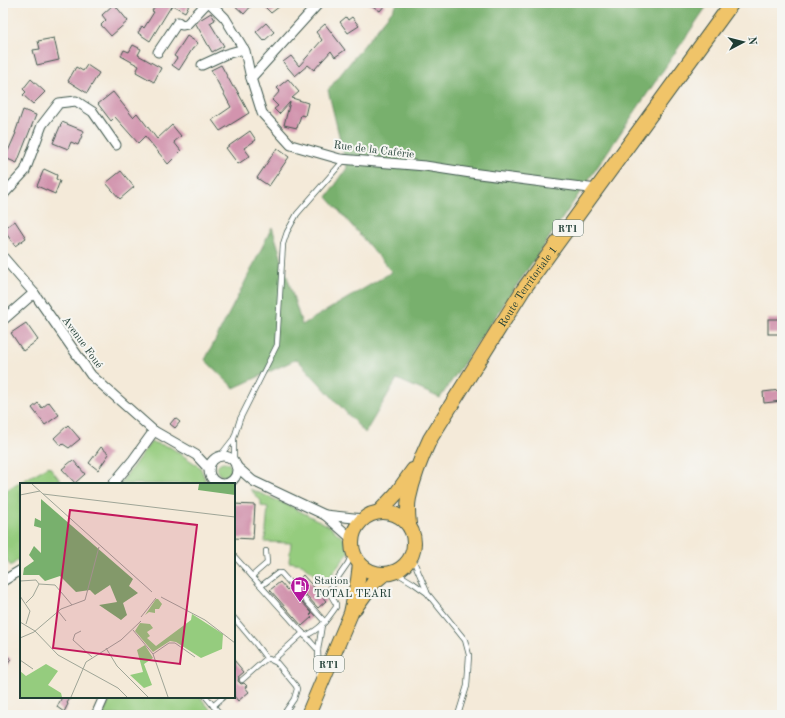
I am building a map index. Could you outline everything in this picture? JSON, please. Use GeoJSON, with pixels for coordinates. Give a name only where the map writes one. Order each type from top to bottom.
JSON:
{"type":"FeatureCollection","features":[{"type":"Feature","properties":{"kind":"main road","name":"Route Territoriale 1"},"geometry":{"type":"LineString","coordinates":[[409,524],[409,498],[419,462],[430,439],[523,290],[732,3]]}},
{"type":"Feature","properties":{"kind":"main road","name":"Route Territoriale 1"},"geometry":{"type":"LineString","coordinates":[[380,511],[396,494],[419,462]]}},
{"type":"Feature","properties":{"kind":"main road"},"geometry":{"type":"LineString","coordinates":[[380,511],[388,511],[403,518],[413,531],[415,540],[412,557],[402,569],[389,573],[375,573],[367,570],[356,558],[352,545],[354,531],[358,524],[371,514],[380,511]]}},
{"type":"Feature","properties":{"kind":"main road","name":"RT1"},"geometry":{"type":"LineString","coordinates":[[308,715],[351,613],[358,585],[360,564]]}},
{"type":"Feature","properties":{"kind":"main road","name":"RT1"},"geometry":{"type":"LineString","coordinates":[[351,613],[373,583],[389,573]]}},
{"type":"Feature","properties":{"kind":"street"},"geometry":{"type":"LineString","coordinates":[[158,52],[178,22],[182,25],[187,24],[207,3]]}},
{"type":"Feature","properties":{"kind":"street","name":"Rue de la Caférie"},"geometry":{"type":"LineString","coordinates":[[210,3],[225,18],[245,51],[251,78],[262,113],[291,145],[345,159],[424,166],[597,188]]}},
{"type":"Feature","properties":{"kind":"street"},"geometry":{"type":"LineString","coordinates":[[251,78],[319,3]]}},
{"type":"Feature","properties":{"kind":"street"},"geometry":{"type":"LineString","coordinates":[[202,65],[226,54],[244,49]]}},
{"type":"Feature","properties":{"kind":"street"},"geometry":{"type":"LineString","coordinates":[[3,195],[25,171],[42,125],[59,103],[76,101],[93,112],[116,144]]}},
{"type":"Feature","properties":{"kind":"street","name":"Avenue Foué"},"geometry":{"type":"LineString","coordinates":[[3,257],[34,293],[91,375],[154,431],[196,455],[218,457]]}},
{"type":"Feature","properties":{"kind":"street"},"geometry":{"type":"LineString","coordinates":[[3,320],[34,293]]}},
{"type":"Feature","properties":{"kind":"street"},"geometry":{"type":"LineString","coordinates":[[114,483],[154,431]]}},
{"type":"Feature","properties":{"kind":"street","name":"Avenue Foué"},"geometry":{"type":"LineString","coordinates":[[196,455],[210,476]]}},
{"type":"Feature","properties":{"kind":"street"},"geometry":{"type":"LineString","coordinates":[[220,483],[216,482],[210,476],[213,461],[218,457],[228,457],[253,481],[325,515],[363,519]]}},
{"type":"Feature","properties":{"kind":"street"},"geometry":{"type":"LineString","coordinates":[[227,483],[232,480],[236,473],[235,464]]}},
{"type":"Feature","properties":{"kind":"street"},"geometry":{"type":"LineString","coordinates":[[232,480],[253,481]]}},
{"type":"Feature","properties":{"kind":"street"},"geometry":{"type":"LineString","coordinates":[[325,515],[352,545]]}},
{"type":"Feature","properties":{"kind":"street"},"geometry":{"type":"LineString","coordinates":[[3,581],[20,571]]}},
{"type":"Feature","properties":{"kind":"street"},"geometry":{"type":"LineString","coordinates":[[96,715],[104,698]]}},
{"type":"Feature","properties":{"kind":"lane"},"geometry":{"type":"LineString","coordinates":[[235,464],[234,438],[240,419],[277,345],[284,244],[287,232],[297,214],[345,159]]}},
{"type":"Feature","properties":{"kind":"lane"},"geometry":{"type":"LineString","coordinates":[[218,457],[234,438]]}},
{"type":"Feature","properties":{"kind":"lane"},"geometry":{"type":"LineString","coordinates":[[273,660],[304,635],[316,631],[336,607],[336,604],[329,592],[348,562],[352,545]]}},
{"type":"Feature","properties":{"kind":"lane"},"geometry":{"type":"LineString","coordinates":[[252,576],[267,563],[266,551]]}},
{"type":"Feature","properties":{"kind":"lane"},"geometry":{"type":"LineString","coordinates":[[235,557],[318,650]]}},
{"type":"Feature","properties":{"kind":"lane"},"geometry":{"type":"LineString","coordinates":[[412,557],[427,594]]}},
{"type":"Feature","properties":{"kind":"lane"},"geometry":{"type":"LineString","coordinates":[[261,586],[278,572],[281,573],[323,624]]}},
{"type":"Feature","properties":{"kind":"lane"},"geometry":{"type":"LineString","coordinates":[[389,573],[413,583],[427,594],[464,640],[469,655],[467,686],[458,715]]}},
{"type":"Feature","properties":{"kind":"lane"},"geometry":{"type":"LineString","coordinates":[[235,619],[255,642],[266,659]]}},
{"type":"Feature","properties":{"kind":"lane"},"geometry":{"type":"LineString","coordinates":[[319,688],[318,650],[323,624]]}},
{"type":"Feature","properties":{"kind":"lane"},"geometry":{"type":"LineString","coordinates":[[242,680],[266,659],[273,660],[297,689],[294,699],[283,715]]}},
{"type":"Feature","properties":{"kind":"lane"},"geometry":{"type":"LineString","coordinates":[[207,698],[222,715]]}},
{"type":"Feature","properties":{"kind":"lane"},"geometry":{"type":"LineString","coordinates":[[213,706],[222,698]]}},
{"type":"Feature","properties":{"kind":"green space"},"geometry":{"type":"Polygon","coordinates":[[[398,3],[709,3],[440,398],[397,379],[365,433],[297,359],[234,388],[205,360],[272,227],[302,325],[392,272],[327,197],[347,168],[328,90],[398,3]]]}},
{"type":"Feature","properties":{"kind":"green space"},"geometry":{"type":"Polygon","coordinates":[[[151,442],[170,447],[200,467],[205,479],[205,483],[121,483],[151,442]]]}},
{"type":"Feature","properties":{"kind":"green space"},"geometry":{"type":"Polygon","coordinates":[[[224,462],[229,464],[231,469],[229,474],[224,476],[219,474],[217,469],[219,464],[224,462]]]}},
{"type":"Feature","properties":{"kind":"green space"},"geometry":{"type":"Polygon","coordinates":[[[49,466],[62,483],[20,483],[20,558],[11,566],[3,556],[3,492],[49,466]]]}},
{"type":"Feature","properties":{"kind":"green space"},"geometry":{"type":"Polygon","coordinates":[[[250,489],[288,505],[329,526],[343,538],[349,552],[329,578],[318,578],[302,564],[289,562],[291,543],[265,542],[268,507],[261,506],[261,501],[250,489]]]}},
{"type":"Feature","properties":{"kind":"green space"},"geometry":{"type":"Polygon","coordinates":[[[111,698],[201,698],[215,715],[103,715],[111,698]]]}},
{"type":"Feature","properties":{"kind":"building"},"geometry":{"type":"Polygon","coordinates":[[[157,3],[190,3],[185,12],[172,5],[150,41],[138,33],[142,26],[144,28],[154,12],[152,11],[157,3]]]}},
{"type":"Feature","properties":{"kind":"building"},"geometry":{"type":"Polygon","coordinates":[[[232,3],[254,3],[244,14],[232,3]]]}},
{"type":"Feature","properties":{"kind":"building"},"geometry":{"type":"Polygon","coordinates":[[[261,3],[284,3],[271,13],[261,3]]]}},
{"type":"Feature","properties":{"kind":"building"},"geometry":{"type":"Polygon","coordinates":[[[368,3],[381,3],[385,5],[380,11],[368,3]]]}},
{"type":"Feature","properties":{"kind":"building"},"geometry":{"type":"Polygon","coordinates":[[[114,4],[128,21],[111,36],[101,25],[106,20],[102,15],[114,4]]]}},
{"type":"Feature","properties":{"kind":"building"},"geometry":{"type":"Polygon","coordinates":[[[211,13],[215,20],[210,23],[224,46],[212,52],[196,24],[198,21],[211,13]]]}},
{"type":"Feature","properties":{"kind":"building"},"geometry":{"type":"Polygon","coordinates":[[[346,17],[348,20],[352,17],[359,26],[348,33],[340,22],[346,17]]]}},
{"type":"Feature","properties":{"kind":"building"},"geometry":{"type":"Polygon","coordinates":[[[266,23],[274,32],[264,41],[256,32],[266,23]]]}},
{"type":"Feature","properties":{"kind":"building"},"geometry":{"type":"Polygon","coordinates":[[[325,24],[345,50],[335,57],[331,51],[314,70],[308,65],[295,76],[283,62],[291,56],[299,66],[322,40],[316,32],[325,24]]]}},
{"type":"Feature","properties":{"kind":"building"},"geometry":{"type":"Polygon","coordinates":[[[187,36],[198,43],[193,48],[179,70],[172,65],[177,58],[174,56],[187,36]]]}},
{"type":"Feature","properties":{"kind":"building"},"geometry":{"type":"Polygon","coordinates":[[[54,38],[59,60],[37,65],[33,50],[40,49],[38,41],[54,38]]]}},
{"type":"Feature","properties":{"kind":"building"},"geometry":{"type":"Polygon","coordinates":[[[133,45],[141,49],[138,55],[161,68],[154,82],[136,72],[139,66],[121,56],[124,50],[129,52],[133,45]]]}},
{"type":"Feature","properties":{"kind":"building"},"geometry":{"type":"Polygon","coordinates":[[[87,65],[99,73],[87,93],[68,81],[76,67],[83,71],[87,65]]]}},
{"type":"Feature","properties":{"kind":"building"},"geometry":{"type":"Polygon","coordinates":[[[221,65],[249,113],[220,131],[212,120],[231,107],[211,70],[221,65]]]}},
{"type":"Feature","properties":{"kind":"building"},"geometry":{"type":"Polygon","coordinates":[[[31,79],[45,92],[33,104],[23,95],[26,92],[23,89],[31,79]]]}},
{"type":"Feature","properties":{"kind":"building"},"geometry":{"type":"Polygon","coordinates":[[[288,79],[299,92],[292,98],[308,103],[305,116],[301,115],[297,128],[284,125],[290,102],[279,114],[274,109],[278,106],[272,100],[280,91],[277,88],[288,79]]]}},
{"type":"Feature","properties":{"kind":"building"},"geometry":{"type":"Polygon","coordinates":[[[113,92],[133,117],[137,113],[157,139],[172,125],[181,136],[174,142],[181,151],[168,164],[145,136],[138,143],[115,117],[111,121],[98,104],[113,92]]]}},
{"type":"Feature","properties":{"kind":"building"},"geometry":{"type":"Polygon","coordinates":[[[23,110],[36,115],[17,163],[5,158],[16,133],[23,110]]]}},
{"type":"Feature","properties":{"kind":"building"},"geometry":{"type":"Polygon","coordinates":[[[62,122],[84,131],[78,145],[71,142],[68,149],[53,143],[62,122]]]}},
{"type":"Feature","properties":{"kind":"building"},"geometry":{"type":"Polygon","coordinates":[[[250,131],[256,140],[244,148],[250,156],[238,164],[226,148],[250,131]]]}},
{"type":"Feature","properties":{"kind":"building"},"geometry":{"type":"Polygon","coordinates":[[[277,148],[289,157],[269,186],[257,178],[277,148]]]}},
{"type":"Feature","properties":{"kind":"building"},"geometry":{"type":"Polygon","coordinates":[[[44,169],[57,175],[56,179],[60,181],[55,194],[37,186],[44,169]]]}},
{"type":"Feature","properties":{"kind":"building"},"geometry":{"type":"Polygon","coordinates":[[[121,171],[134,187],[120,199],[106,183],[121,171]]]}},
{"type":"Feature","properties":{"kind":"building"},"geometry":{"type":"Polygon","coordinates":[[[15,221],[26,238],[15,246],[3,229],[15,221]]]}},
{"type":"Feature","properties":{"kind":"building"},"geometry":{"type":"Polygon","coordinates":[[[768,319],[782,319],[782,334],[768,334],[768,319]]]}},
{"type":"Feature","properties":{"kind":"building"},"geometry":{"type":"Polygon","coordinates":[[[26,323],[38,340],[23,351],[11,333],[26,323]]]}},
{"type":"Feature","properties":{"kind":"building"},"geometry":{"type":"Polygon","coordinates":[[[780,390],[782,401],[764,403],[763,392],[780,390]]]}},
{"type":"Feature","properties":{"kind":"building"},"geometry":{"type":"Polygon","coordinates":[[[49,402],[59,415],[45,425],[32,408],[38,403],[42,408],[49,402]]]}},
{"type":"Feature","properties":{"kind":"building"},"geometry":{"type":"Polygon","coordinates":[[[175,418],[180,422],[175,428],[170,424],[175,418]]]}},
{"type":"Feature","properties":{"kind":"building"},"geometry":{"type":"Polygon","coordinates":[[[68,425],[80,439],[69,448],[63,444],[61,446],[54,438],[68,425]]]}},
{"type":"Feature","properties":{"kind":"building"},"geometry":{"type":"Polygon","coordinates":[[[101,447],[109,454],[98,470],[89,463],[101,447]]]}},
{"type":"Feature","properties":{"kind":"building"},"geometry":{"type":"Polygon","coordinates":[[[73,460],[85,474],[75,483],[62,469],[73,460]]]}},
{"type":"Feature","properties":{"kind":"building"},"geometry":{"type":"Polygon","coordinates":[[[235,504],[255,505],[253,539],[235,538],[235,504]]]}},
{"type":"Feature","properties":{"kind":"building"},"geometry":{"type":"Polygon","coordinates":[[[303,575],[326,601],[318,608],[295,583],[303,575]]]}},
{"type":"Feature","properties":{"kind":"building"},"geometry":{"type":"Polygon","coordinates":[[[280,582],[287,590],[289,588],[312,613],[310,615],[312,617],[302,626],[270,590],[280,582]]]}},
{"type":"Feature","properties":{"kind":"building"},"geometry":{"type":"Polygon","coordinates":[[[3,654],[11,659],[3,672],[3,654]]]}},
{"type":"Feature","properties":{"kind":"building"},"geometry":{"type":"Polygon","coordinates":[[[235,661],[244,672],[238,677],[238,681],[247,686],[245,687],[249,692],[238,701],[235,697],[235,661]]]}},
{"type":"Feature","properties":{"kind":"building"},"geometry":{"type":"Polygon","coordinates":[[[62,698],[70,698],[64,712],[57,707],[62,698]]]}},
{"type":"Feature","properties":{"kind":"place","name":"Station TOTAL TEARI"},"geometry":{"type":"Point","coordinates":[300,603]}}]}
